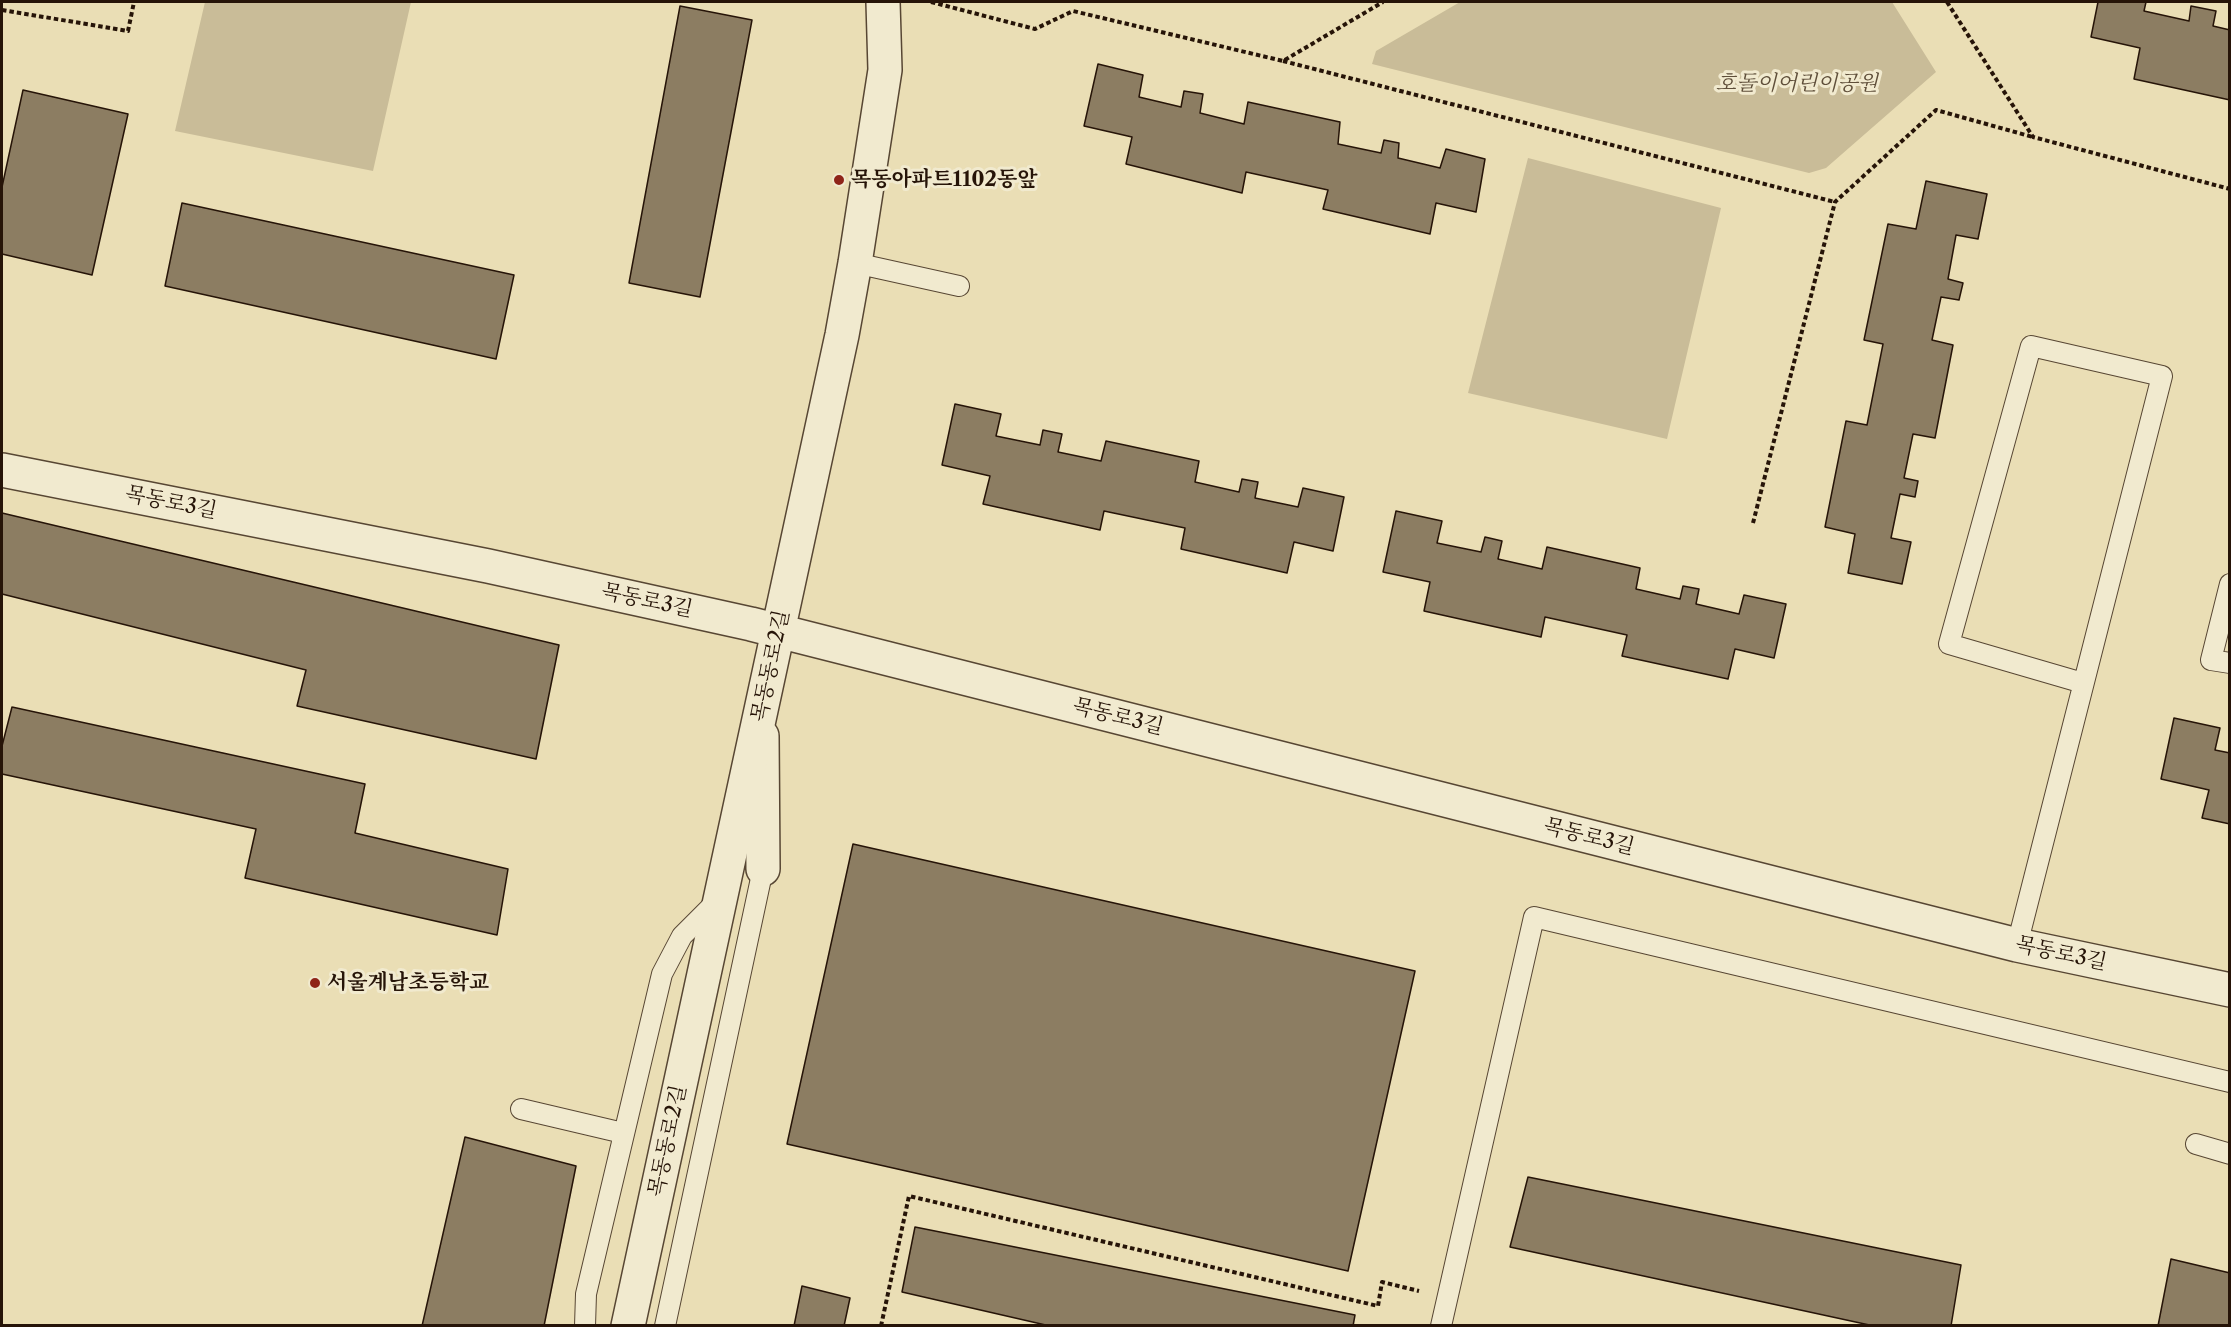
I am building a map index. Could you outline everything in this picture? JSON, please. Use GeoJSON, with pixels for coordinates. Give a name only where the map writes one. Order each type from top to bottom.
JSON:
{"type":"FeatureCollection","features":[{"type":"Feature","properties":{"kind":"street","name":"목동동로2길"},"geometry":{"type":"LineString","coordinates":[[628,1326],[719,899],[762,711],[855,263],[885,70],[883,2]]}},
{"type":"Feature","properties":{"kind":"street","name":"목동로3길"},"geometry":{"type":"LineString","coordinates":[[2,470],[488,566],[779,631],[2017,945],[2229,990]]}},
{"type":"Feature","properties":{"kind":"street"},"geometry":{"type":"LineString","coordinates":[[762,711],[763,869]]}},
{"type":"Feature","properties":{"kind":"lane"},"geometry":{"type":"LineString","coordinates":[[855,263],[959,286]]}},
{"type":"Feature","properties":{"kind":"lane"},"geometry":{"type":"LineString","coordinates":[[2017,945],[2163,376],[2031,346],[1949,644],[2083,682]]}},
{"type":"Feature","properties":{"kind":"lane"},"geometry":{"type":"LineString","coordinates":[[2229,584],[2211,660],[2229,663]]}},
{"type":"Feature","properties":{"kind":"lane"},"geometry":{"type":"LineString","coordinates":[[665,1326],[763,869]]}},
{"type":"Feature","properties":{"kind":"lane"},"geometry":{"type":"LineString","coordinates":[[585,1326],[586,1294],[662,974],[682,936],[719,899]]}},
{"type":"Feature","properties":{"kind":"lane"},"geometry":{"type":"LineString","coordinates":[[1441,1326],[1534,917],[2229,1082]]}},
{"type":"Feature","properties":{"kind":"lane"},"geometry":{"type":"LineString","coordinates":[[521,1109],[623,1133]]}},
{"type":"Feature","properties":{"kind":"lane"},"geometry":{"type":"LineString","coordinates":[[2196,1144],[2229,1154]]}},
{"type":"Feature","properties":{"kind":"path"},"geometry":{"type":"LineString","coordinates":[[2,10],[128,31],[134,2]]}},
{"type":"Feature","properties":{"kind":"path"},"geometry":{"type":"LineString","coordinates":[[931,2],[1035,29],[1073,11],[1283,61],[1834,202]]}},
{"type":"Feature","properties":{"kind":"path"},"geometry":{"type":"LineString","coordinates":[[1283,61],[1383,2]]}},
{"type":"Feature","properties":{"kind":"path"},"geometry":{"type":"LineString","coordinates":[[1947,2],[2033,137]]}},
{"type":"Feature","properties":{"kind":"path"},"geometry":{"type":"LineString","coordinates":[[1753,523],[1834,202],[1936,110],[2229,189]]}},
{"type":"Feature","properties":{"kind":"path"},"geometry":{"type":"LineString","coordinates":[[881,1326],[909,1196],[1378,1306],[1382,1282],[1447,1298]]}},
{"type":"Feature","properties":{"kind":"green space"},"geometry":{"type":"Polygon","coordinates":[[[205,2],[411,2],[373,171],[175,131],[205,2]]]}},
{"type":"Feature","properties":{"kind":"green space","name":"호돌이어린이공원"},"geometry":{"type":"Polygon","coordinates":[[[1460,2],[1892,2],[1936,72],[1826,168],[1809,173],[1372,64],[1376,51],[1460,2]]]}},
{"type":"Feature","properties":{"kind":"green space"},"geometry":{"type":"Polygon","coordinates":[[[1528,158],[1721,208],[1667,439],[1468,393],[1528,158]]]}},
{"type":"Feature","properties":{"kind":"building"},"geometry":{"type":"Polygon","coordinates":[[[2098,2],[2146,2],[2144,11],[2189,21],[2191,6],[2216,11],[2213,26],[2230,30],[2230,100],[2134,79],[2140,48],[2091,37],[2098,2]]]}},
{"type":"Feature","properties":{"kind":"building"},"geometry":{"type":"Polygon","coordinates":[[[680,6],[752,20],[700,297],[629,283],[680,6]]]}},
{"type":"Feature","properties":{"kind":"building"},"geometry":{"type":"Polygon","coordinates":[[[1098,64],[1143,75],[1139,97],[1181,107],[1184,91],[1203,94],[1200,113],[1244,124],[1248,102],[1340,122],[1338,144],[1381,153],[1384,140],[1399,143],[1398,158],[1440,168],[1446,149],[1485,159],[1476,212],[1436,203],[1430,234],[1323,209],[1328,190],[1246,172],[1242,193],[1126,164],[1132,137],[1084,126],[1098,64]]]}},
{"type":"Feature","properties":{"kind":"building"},"geometry":{"type":"Polygon","coordinates":[[[23,90],[128,114],[92,275],[2,254],[2,187],[23,90]]]}},
{"type":"Feature","properties":{"kind":"building"},"geometry":{"type":"Polygon","coordinates":[[[1926,181],[1987,194],[1978,239],[1956,235],[1948,279],[1963,283],[1959,300],[1941,297],[1932,340],[1953,345],[1935,438],[1913,434],[1904,478],[1918,481],[1915,497],[1900,494],[1891,538],[1911,542],[1902,584],[1848,573],[1855,534],[1825,527],[1846,421],[1867,425],[1883,344],[1864,340],[1888,224],[1916,229],[1926,181]]]}},
{"type":"Feature","properties":{"kind":"building"},"geometry":{"type":"Polygon","coordinates":[[[182,203],[514,275],[496,359],[165,286],[182,203]]]}},
{"type":"Feature","properties":{"kind":"building"},"geometry":{"type":"Polygon","coordinates":[[[955,404],[1001,414],[996,436],[1040,445],[1043,430],[1062,434],[1058,452],[1101,461],[1106,441],[1199,461],[1195,482],[1239,492],[1242,479],[1258,482],[1255,498],[1298,507],[1303,488],[1344,497],[1333,551],[1294,542],[1287,573],[1181,549],[1185,528],[1104,511],[1100,530],[983,504],[990,476],[942,465],[955,404]]]}},
{"type":"Feature","properties":{"kind":"building"},"geometry":{"type":"Polygon","coordinates":[[[1396,511],[1442,521],[1437,543],[1481,552],[1485,537],[1502,541],[1498,559],[1542,569],[1547,547],[1640,568],[1636,589],[1680,599],[1683,586],[1699,589],[1696,604],[1739,614],[1744,595],[1786,604],[1774,658],[1735,649],[1728,679],[1622,656],[1627,635],[1545,617],[1541,637],[1424,611],[1430,582],[1383,572],[1396,511]]]}},
{"type":"Feature","properties":{"kind":"building"},"geometry":{"type":"Polygon","coordinates":[[[2,513],[559,645],[536,759],[297,706],[306,670],[2,594],[2,513]]]}},
{"type":"Feature","properties":{"kind":"building"},"geometry":{"type":"Polygon","coordinates":[[[12,707],[365,784],[355,833],[508,869],[497,935],[245,878],[256,829],[2,774],[2,746],[12,707]]]}},
{"type":"Feature","properties":{"kind":"building"},"geometry":{"type":"Polygon","coordinates":[[[2174,718],[2220,728],[2215,750],[2230,753],[2230,824],[2202,818],[2209,790],[2161,779],[2174,718]]]}},
{"type":"Feature","properties":{"kind":"building"},"geometry":{"type":"Polygon","coordinates":[[[853,844],[1415,971],[1348,1271],[787,1144],[853,844]]]}},
{"type":"Feature","properties":{"kind":"building"},"geometry":{"type":"Polygon","coordinates":[[[465,1137],[576,1166],[544,1326],[422,1326],[465,1137]]]}},
{"type":"Feature","properties":{"kind":"building"},"geometry":{"type":"Polygon","coordinates":[[[1528,1177],[1961,1265],[1951,1326],[1874,1326],[1510,1247],[1528,1177]]]}},
{"type":"Feature","properties":{"kind":"building"},"geometry":{"type":"Polygon","coordinates":[[[915,1227],[1355,1315],[1353,1326],[1050,1326],[902,1292],[915,1227]]]}},
{"type":"Feature","properties":{"kind":"building"},"geometry":{"type":"Polygon","coordinates":[[[2171,1259],[2230,1273],[2230,1326],[2158,1326],[2171,1259]]]}},
{"type":"Feature","properties":{"kind":"building"},"geometry":{"type":"Polygon","coordinates":[[[802,1286],[850,1298],[844,1326],[794,1326],[802,1286]]]}},
{"type":"Feature","properties":{"kind":"place","name":"목동아파트1102동앞"},"geometry":{"type":"Point","coordinates":[839,180]}},
{"type":"Feature","properties":{"kind":"place","name":"서울계남초등학교"},"geometry":{"type":"Point","coordinates":[315,983]}}]}
